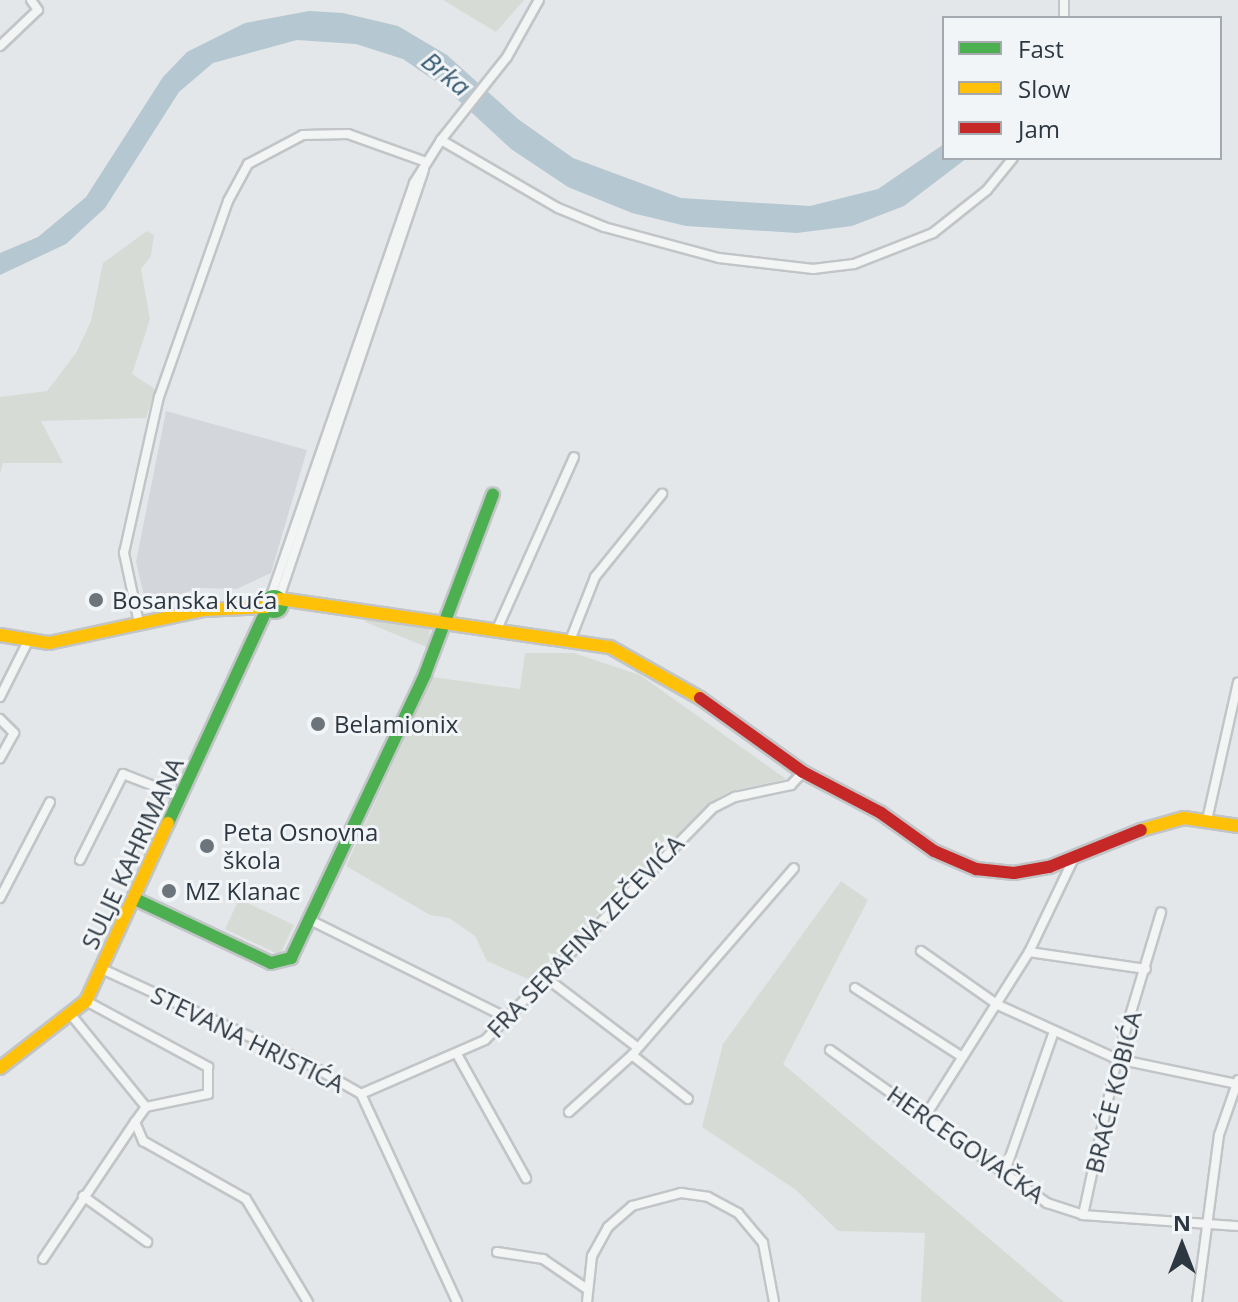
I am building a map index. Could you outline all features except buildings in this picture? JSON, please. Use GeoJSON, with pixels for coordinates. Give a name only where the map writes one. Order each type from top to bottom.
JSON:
{"type":"FeatureCollection","features":[{"type":"Feature","properties":{"kind":"main road"},"geometry":{"type":"LineString","coordinates":[[135,899],[271,963],[287,963],[312,921],[445,621],[493,494]]}},
{"type":"Feature","properties":{"kind":"main road"},"geometry":{"type":"LineString","coordinates":[[0,635],[27,643],[70,640],[139,623],[273,604],[306,605],[571,638],[643,661],[803,772],[881,813],[955,863],[1014,873],[1074,857],[1161,822],[1207,820],[1238,826]]}},
{"type":"Feature","properties":{"kind":"main road","name":"SULJE KAHRIMANA"},"geometry":{"type":"LineString","coordinates":[[0,1068],[72,1016],[86,1001],[273,604]]}},
{"type":"Feature","properties":{"kind":"street"},"geometry":{"type":"LineString","coordinates":[[0,46],[38,10],[31,0]]}},
{"type":"Feature","properties":{"kind":"street"},"geometry":{"type":"LineString","coordinates":[[273,604],[426,162],[507,57],[539,0]]}},
{"type":"Feature","properties":{"kind":"street"},"geometry":{"type":"LineString","coordinates":[[139,623],[123,561],[159,397],[228,201],[248,164],[303,135],[348,134],[426,162]]}},
{"type":"Feature","properties":{"kind":"street"},"geometry":{"type":"LineString","coordinates":[[441,140],[558,208],[604,227],[719,258],[813,269],[854,264],[933,233],[987,190],[1011,160]]}},
{"type":"Feature","properties":{"kind":"street"},"geometry":{"type":"LineString","coordinates":[[498,627],[574,457]]}},
{"type":"Feature","properties":{"kind":"street"},"geometry":{"type":"LineString","coordinates":[[571,638],[595,577],[662,494]]}},
{"type":"Feature","properties":{"kind":"street"},"geometry":{"type":"LineString","coordinates":[[0,697],[27,643]]}},
{"type":"Feature","properties":{"kind":"street"},"geometry":{"type":"LineString","coordinates":[[1207,820],[1238,682]]}},
{"type":"Feature","properties":{"kind":"street"},"geometry":{"type":"LineString","coordinates":[[0,719],[14,733],[0,758]]}},
{"type":"Feature","properties":{"kind":"street","name":"FRA SERAFINA ZEČEVIĆA"},"geometry":{"type":"LineString","coordinates":[[361,1094],[458,1056],[507,1018],[713,808],[735,797],[791,785],[803,772]]}},
{"type":"Feature","properties":{"kind":"street"},"geometry":{"type":"LineString","coordinates":[[80,860],[123,774],[183,797]]}},
{"type":"Feature","properties":{"kind":"street"},"geometry":{"type":"LineString","coordinates":[[0,898],[50,802]]}},
{"type":"Feature","properties":{"kind":"street"},"geometry":{"type":"LineString","coordinates":[[926,1115],[1029,952],[1074,857]]}},
{"type":"Feature","properties":{"kind":"street"},"geometry":{"type":"LineString","coordinates":[[569,1112],[635,1051],[794,868]]}},
{"type":"Feature","properties":{"kind":"street","name":"BRAĆE KOBIĆA"},"geometry":{"type":"LineString","coordinates":[[1083,1215],[1117,1059],[1161,912]]}},
{"type":"Feature","properties":{"kind":"street"},"geometry":{"type":"LineString","coordinates":[[312,921],[507,1018]]}},
{"type":"Feature","properties":{"kind":"street"},"geometry":{"type":"LineString","coordinates":[[921,951],[998,1005],[1117,1059],[1237,1082],[1219,1135],[1197,1302]]}},
{"type":"Feature","properties":{"kind":"street"},"geometry":{"type":"LineString","coordinates":[[1029,952],[1146,969]]}},
{"type":"Feature","properties":{"kind":"street","name":"STEVANA HRISTIĆA"},"geometry":{"type":"LineString","coordinates":[[102,969],[303,1061],[361,1094],[457,1302]]}},
{"type":"Feature","properties":{"kind":"street"},"geometry":{"type":"LineString","coordinates":[[545,977],[688,1099]]}},
{"type":"Feature","properties":{"kind":"street"},"geometry":{"type":"LineString","coordinates":[[855,988],[961,1056]]}},
{"type":"Feature","properties":{"kind":"street"},"geometry":{"type":"LineString","coordinates":[[43,1259],[146,1107],[208,1094],[208,1067],[86,1001]]}},
{"type":"Feature","properties":{"kind":"street"},"geometry":{"type":"LineString","coordinates":[[72,1016],[146,1107]]}},
{"type":"Feature","properties":{"kind":"street"},"geometry":{"type":"LineString","coordinates":[[1004,1174],[1054,1031]]}},
{"type":"Feature","properties":{"kind":"street","name":"HERCEGOVAČKA"},"geometry":{"type":"LineString","coordinates":[[830,1050],[1047,1203],[1083,1215],[1206,1227],[1238,1226]]}},
{"type":"Feature","properties":{"kind":"street"},"geometry":{"type":"LineString","coordinates":[[458,1056],[526,1178]]}},
{"type":"Feature","properties":{"kind":"street"},"geometry":{"type":"LineString","coordinates":[[135,1122],[149,1148],[246,1199],[308,1302]]}},
{"type":"Feature","properties":{"kind":"street"},"geometry":{"type":"LineString","coordinates":[[587,1302],[592,1256],[608,1227],[632,1206],[681,1193],[708,1197],[738,1213],[763,1243],[774,1302]]}},
{"type":"Feature","properties":{"kind":"street"},"geometry":{"type":"LineString","coordinates":[[83,1196],[147,1242]]}},
{"type":"Feature","properties":{"kind":"street"},"geometry":{"type":"LineString","coordinates":[[497,1252],[543,1259],[587,1289]]}},
{"type":"Feature","properties":{"kind":"shaded area"},"geometry":{"type":"Polygon","coordinates":[[[443,0],[524,0],[496,32],[443,0]]]}},
{"type":"Feature","properties":{"kind":"shaded area"},"geometry":{"type":"Polygon","coordinates":[[[147,231],[154,235],[151,256],[141,269],[150,319],[132,374],[155,389],[146,418],[41,421],[63,463],[3,463],[0,474],[0,397],[47,391],[76,353],[91,321],[103,263],[147,231]]]}},
{"type":"Feature","properties":{"kind":"shaded area"},"geometry":{"type":"Polygon","coordinates":[[[166,411],[307,450],[271,573],[237,589],[201,588],[146,604],[136,562],[166,411]]]}},
{"type":"Feature","properties":{"kind":"shaded area"},"geometry":{"type":"Polygon","coordinates":[[[366,619],[430,627],[429,648],[365,622],[366,619]]]}},
{"type":"Feature","properties":{"kind":"shaded area"},"geometry":{"type":"Polygon","coordinates":[[[525,653],[574,653],[640,675],[786,779],[730,791],[714,800],[530,980],[487,961],[475,936],[449,918],[430,915],[346,866],[432,677],[520,689],[525,653]]]}},
{"type":"Feature","properties":{"kind":"shaded area"},"geometry":{"type":"Polygon","coordinates":[[[841,881],[868,900],[783,1064],[1064,1302],[921,1302],[925,1233],[838,1231],[796,1190],[702,1127],[723,1044],[841,881]]]}},
{"type":"Feature","properties":{"kind":"shaded area"},"geometry":{"type":"Polygon","coordinates":[[[239,899],[294,925],[280,955],[225,929],[239,899]]]}},
{"type":"Feature","properties":{"kind":"water","name":"Brka"},"geometry":{"type":"Polygon","coordinates":[[[309,11],[343,13],[398,26],[447,55],[518,119],[573,158],[681,198],[810,206],[878,189],[942,145],[942,160],[964,160],[904,206],[852,226],[797,233],[686,226],[632,213],[568,187],[511,149],[444,87],[403,59],[356,44],[297,40],[213,63],[179,92],[105,208],[66,244],[0,275],[0,253],[38,237],[86,197],[163,77],[187,52],[245,23],[309,11]]]}},
{"type":"Feature","properties":{"kind":"traffic: fast"},"geometry":{"type":"LineString","coordinates":[[135,899],[271,963],[291,958],[425,674],[493,494]]}},
{"type":"Feature","properties":{"kind":"traffic: fast"},"geometry":{"type":"LineString","coordinates":[[271,596],[277,596],[282,604],[280,610],[271,612],[266,607],[266,601],[271,596]]}},
{"type":"Feature","properties":{"kind":"traffic: fast"},"geometry":{"type":"LineString","coordinates":[[168,823],[267,609]]}},
{"type":"Feature","properties":{"kind":"traffic: slow"},"geometry":{"type":"LineString","coordinates":[[280,599],[610,647],[700,698]]}},
{"type":"Feature","properties":{"kind":"traffic: slow"},"geometry":{"type":"LineString","coordinates":[[0,635],[49,643],[203,610],[266,607]]}},
{"type":"Feature","properties":{"kind":"traffic: slow"},"geometry":{"type":"LineString","coordinates":[[1141,830],[1184,818],[1238,826]]}},
{"type":"Feature","properties":{"kind":"traffic: slow"},"geometry":{"type":"LineString","coordinates":[[0,1068],[86,1001],[168,823]]}},
{"type":"Feature","properties":{"kind":"traffic: jam"},"geometry":{"type":"LineString","coordinates":[[700,698],[803,772],[881,813],[934,851],[976,869],[1014,873],[1049,867],[1141,830]]}},
{"type":"Feature","properties":{"kind":"place","name":"Bosanska kuća"},"geometry":{"type":"Point","coordinates":[96,600]}},
{"type":"Feature","properties":{"kind":"place","name":"Belamionix"},"geometry":{"type":"Point","coordinates":[318,724]}},
{"type":"Feature","properties":{"kind":"place","name":"Peta Osnovna škola"},"geometry":{"type":"Point","coordinates":[207,846]}},
{"type":"Feature","properties":{"kind":"place","name":"MZ Klanac"},"geometry":{"type":"Point","coordinates":[169,891]}}]}
